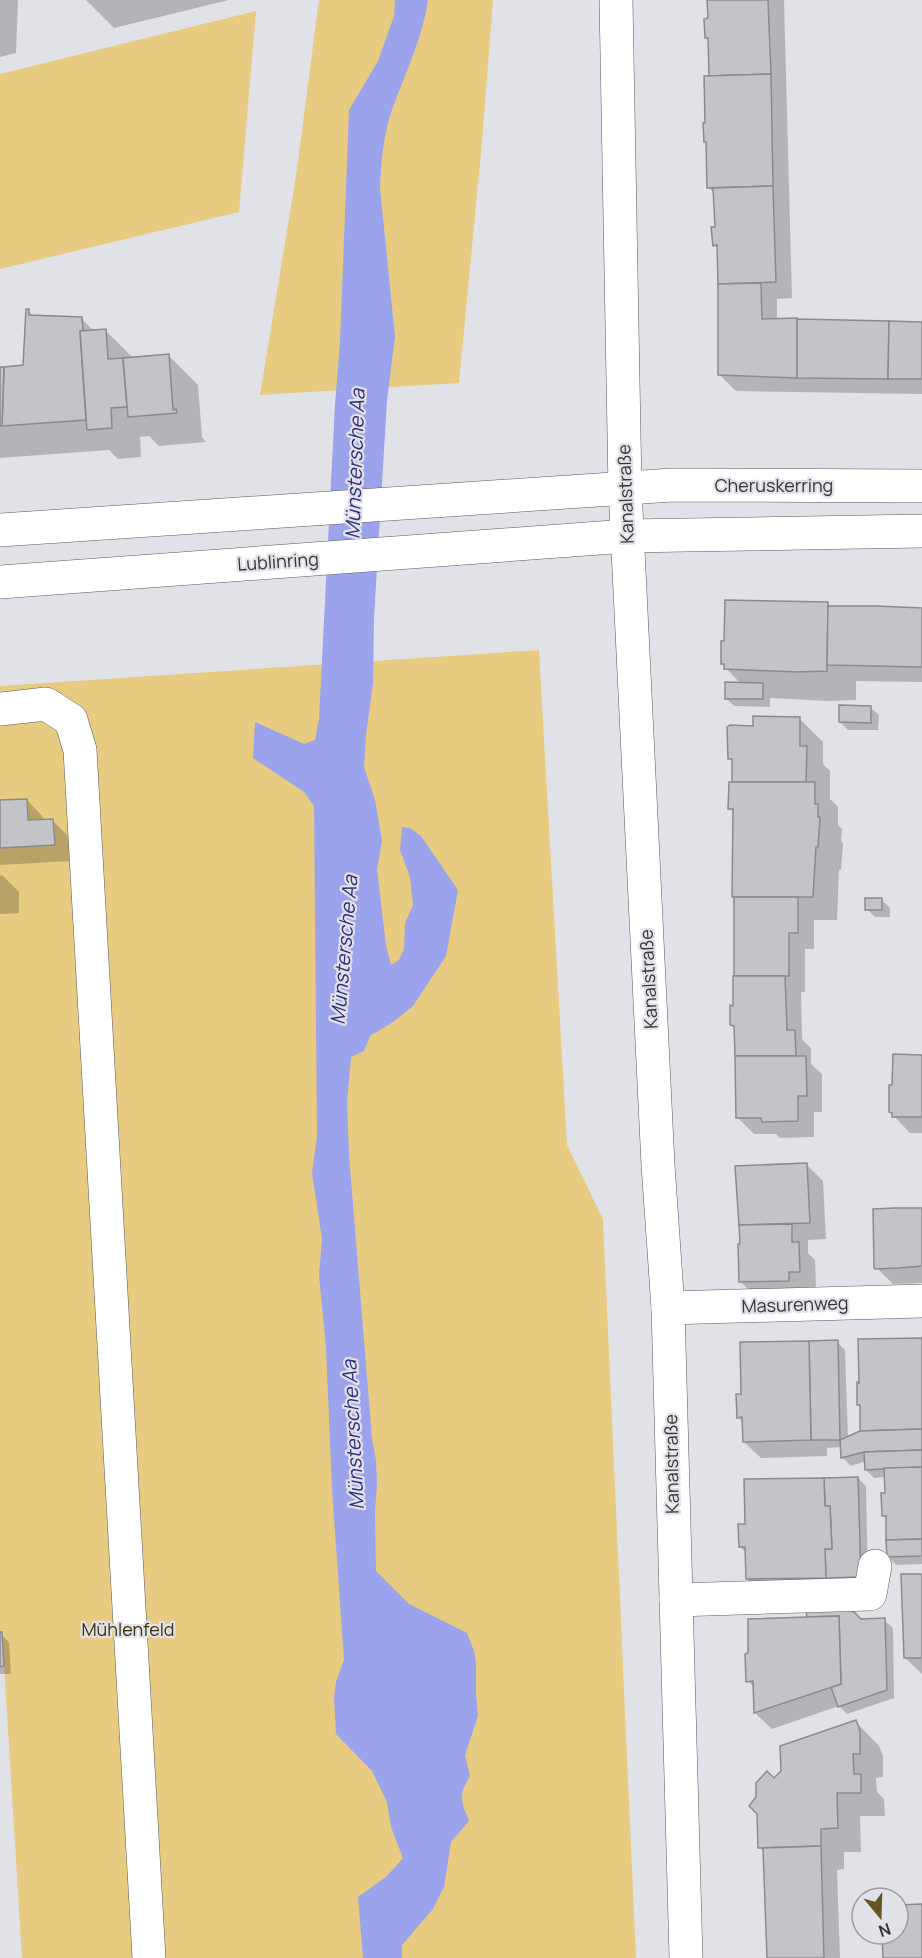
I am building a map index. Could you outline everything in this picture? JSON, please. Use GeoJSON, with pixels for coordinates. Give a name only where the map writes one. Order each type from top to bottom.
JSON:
{"type":"FeatureCollection","features":[{"type":"Feature","properties":{"kind":"main road","name":"Kanalstraße"},"geometry":{"type":"LineString","coordinates":[[616,0],[625,488],[658,1165],[668,1308],[686,1958]]}},
{"type":"Feature","properties":{"kind":"main road","name":"Cheruskerring"},"geometry":{"type":"LineString","coordinates":[[625,488],[672,485],[922,486]]}},
{"type":"Feature","properties":{"kind":"main road"},"geometry":{"type":"LineString","coordinates":[[0,530],[625,488]]}},
{"type":"Feature","properties":{"kind":"main road"},"geometry":{"type":"LineString","coordinates":[[627,536],[922,531]]}},
{"type":"Feature","properties":{"kind":"main road","name":"Lublinring"},"geometry":{"type":"LineString","coordinates":[[0,582],[627,536]]}},
{"type":"Feature","properties":{"kind":"main road"},"geometry":{"type":"LineString","coordinates":[[0,709],[46,704],[71,720],[80,750],[148,1958]]}},
{"type":"Feature","properties":{"kind":"main road","name":"Masurenweg"},"geometry":{"type":"LineString","coordinates":[[668,1308],[922,1301]]}},
{"type":"Feature","properties":{"kind":"main road"},"geometry":{"type":"LineString","coordinates":[[676,1600],[870,1594],[875,1566]]}},
{"type":"Feature","properties":{"kind":"green space"},"geometry":{"type":"Polygon","coordinates":[[[319,0],[493,0],[459,383],[260,395],[296,176],[319,0]]]}},
{"type":"Feature","properties":{"kind":"green space"},"geometry":{"type":"Polygon","coordinates":[[[256,11],[239,212],[0,269],[0,74],[256,11]]]}},
{"type":"Feature","properties":{"kind":"green space","name":"Mühlenfeld"},"geometry":{"type":"Polygon","coordinates":[[[539,650],[567,1145],[603,1219],[636,1958],[22,1958],[2,1633],[0,1632],[0,686],[539,650]]]}},
{"type":"Feature","properties":{"kind":"water","name":"Münstersche Aa"},"geometry":{"type":"Polygon","coordinates":[[[395,0],[428,0],[416,46],[389,119],[380,188],[395,337],[387,400],[374,618],[373,683],[364,767],[375,800],[382,841],[377,869],[386,946],[391,965],[399,960],[404,949],[405,923],[413,905],[410,877],[400,850],[402,827],[410,828],[421,836],[458,890],[446,956],[413,1006],[370,1036],[364,1051],[351,1057],[347,1102],[349,1155],[372,1439],[376,1460],[376,1571],[409,1604],[467,1633],[476,1662],[478,1716],[465,1755],[470,1776],[462,1798],[469,1821],[451,1842],[444,1887],[433,1909],[402,1945],[402,1958],[363,1958],[358,1897],[386,1877],[403,1858],[391,1827],[387,1802],[372,1771],[336,1734],[334,1697],[336,1682],[344,1660],[332,1489],[326,1348],[319,1275],[322,1239],[312,1173],[317,1136],[314,806],[304,792],[253,758],[255,722],[304,744],[315,740],[319,719],[340,342],[349,110],[378,61],[394,16],[395,0]]]}},
{"type":"Feature","properties":{"kind":"building"},"geometry":{"type":"Polygon","coordinates":[[[707,0],[768,0],[771,74],[709,76],[708,38],[705,38],[704,19],[708,18],[707,0]]]}},
{"type":"Feature","properties":{"kind":"building"},"geometry":{"type":"Polygon","coordinates":[[[771,74],[773,186],[707,188],[706,142],[704,142],[703,123],[705,123],[704,76],[771,74]]]}},
{"type":"Feature","properties":{"kind":"building"},"geometry":{"type":"Polygon","coordinates":[[[773,186],[776,282],[718,284],[717,245],[713,246],[711,227],[715,227],[713,188],[773,186]]]}},
{"type":"Feature","properties":{"kind":"building"},"geometry":{"type":"Polygon","coordinates":[[[761,283],[762,319],[797,318],[797,378],[718,375],[718,284],[761,283]]]}},
{"type":"Feature","properties":{"kind":"building"},"geometry":{"type":"Polygon","coordinates":[[[26,309],[29,309],[29,315],[82,317],[83,330],[80,331],[86,420],[2,426],[4,367],[23,365],[26,309]]]}},
{"type":"Feature","properties":{"kind":"building"},"geometry":{"type":"Polygon","coordinates":[[[797,319],[889,321],[888,379],[797,378],[797,319]]]}},
{"type":"Feature","properties":{"kind":"building"},"geometry":{"type":"Polygon","coordinates":[[[889,321],[922,322],[922,379],[888,379],[889,321]]]}},
{"type":"Feature","properties":{"kind":"building"},"geometry":{"type":"Polygon","coordinates":[[[106,329],[108,359],[123,358],[127,407],[111,408],[112,428],[87,430],[80,331],[106,329]]]}},
{"type":"Feature","properties":{"kind":"building"},"geometry":{"type":"Polygon","coordinates":[[[169,354],[173,410],[176,409],[177,413],[128,417],[123,358],[169,354]]]}},
{"type":"Feature","properties":{"kind":"building"},"geometry":{"type":"Polygon","coordinates":[[[0,367],[4,367],[2,426],[0,426],[0,367]]]}},
{"type":"Feature","properties":{"kind":"building"},"geometry":{"type":"Polygon","coordinates":[[[725,600],[828,602],[827,671],[724,669],[724,664],[721,664],[721,641],[724,641],[725,600]]]}},
{"type":"Feature","properties":{"kind":"building"},"geometry":{"type":"Polygon","coordinates":[[[828,606],[922,608],[922,667],[827,665],[828,606]]]}},
{"type":"Feature","properties":{"kind":"building"},"geometry":{"type":"Polygon","coordinates":[[[725,682],[763,683],[763,699],[725,699],[725,682]]]}},
{"type":"Feature","properties":{"kind":"building"},"geometry":{"type":"Polygon","coordinates":[[[839,705],[871,706],[871,723],[839,722],[839,705]]]}},
{"type":"Feature","properties":{"kind":"building"},"geometry":{"type":"Polygon","coordinates":[[[753,716],[800,717],[800,746],[807,746],[806,782],[732,782],[732,759],[728,759],[727,727],[730,725],[753,726],[753,716]]]}},
{"type":"Feature","properties":{"kind":"building"},"geometry":{"type":"Polygon","coordinates":[[[729,782],[815,782],[815,804],[818,804],[818,817],[820,817],[813,897],[732,897],[733,809],[728,809],[729,782]]]}},
{"type":"Feature","properties":{"kind":"building"},"geometry":{"type":"Polygon","coordinates":[[[27,799],[28,820],[53,819],[55,845],[0,848],[0,800],[27,799]]]}},
{"type":"Feature","properties":{"kind":"building"},"geometry":{"type":"Polygon","coordinates":[[[734,897],[798,897],[798,933],[789,933],[789,976],[734,976],[734,897]]]}},
{"type":"Feature","properties":{"kind":"building"},"geometry":{"type":"Polygon","coordinates":[[[865,898],[882,898],[882,910],[865,910],[865,898]]]}},
{"type":"Feature","properties":{"kind":"building"},"geometry":{"type":"Polygon","coordinates":[[[733,976],[785,976],[787,1030],[795,1030],[796,1056],[735,1056],[734,1026],[730,1025],[730,1005],[733,1006],[733,976]]]}},
{"type":"Feature","properties":{"kind":"building"},"geometry":{"type":"Polygon","coordinates":[[[893,1054],[922,1055],[922,1117],[892,1117],[892,1113],[889,1112],[889,1085],[892,1085],[893,1054]]]}},
{"type":"Feature","properties":{"kind":"building"},"geometry":{"type":"Polygon","coordinates":[[[735,1056],[806,1056],[807,1096],[798,1096],[798,1121],[762,1122],[761,1118],[736,1118],[735,1056]]]}},
{"type":"Feature","properties":{"kind":"building"},"geometry":{"type":"Polygon","coordinates":[[[807,1163],[810,1223],[739,1225],[735,1166],[807,1163]]]}},
{"type":"Feature","properties":{"kind":"building"},"geometry":{"type":"Polygon","coordinates":[[[922,1208],[922,1266],[875,1269],[874,1267],[873,1209],[922,1208]]]}},
{"type":"Feature","properties":{"kind":"building"},"geometry":{"type":"Polygon","coordinates":[[[792,1224],[792,1242],[799,1242],[800,1272],[789,1272],[789,1281],[739,1282],[739,1225],[792,1224]]]}},
{"type":"Feature","properties":{"kind":"building"},"geometry":{"type":"Polygon","coordinates":[[[922,1338],[922,1429],[860,1431],[860,1405],[857,1405],[858,1339],[922,1338]]]}},
{"type":"Feature","properties":{"kind":"building"},"geometry":{"type":"Polygon","coordinates":[[[838,1340],[840,1440],[811,1440],[809,1341],[838,1340]]]}},
{"type":"Feature","properties":{"kind":"building"},"geometry":{"type":"Polygon","coordinates":[[[809,1341],[811,1440],[743,1442],[742,1417],[737,1418],[736,1394],[741,1394],[740,1342],[809,1341]]]}},
{"type":"Feature","properties":{"kind":"building"},"geometry":{"type":"Polygon","coordinates":[[[922,1429],[922,1450],[864,1452],[841,1458],[840,1440],[860,1431],[922,1429]]]}},
{"type":"Feature","properties":{"kind":"building"},"geometry":{"type":"Polygon","coordinates":[[[922,1450],[922,1467],[865,1470],[864,1452],[922,1450]]]}},
{"type":"Feature","properties":{"kind":"building"},"geometry":{"type":"Polygon","coordinates":[[[922,1467],[922,1539],[886,1540],[886,1516],[882,1516],[881,1493],[885,1493],[884,1468],[922,1467]]]}},
{"type":"Feature","properties":{"kind":"building"},"geometry":{"type":"Polygon","coordinates":[[[858,1477],[861,1577],[826,1578],[825,1549],[832,1549],[830,1506],[825,1506],[824,1478],[858,1477]]]}},
{"type":"Feature","properties":{"kind":"building"},"geometry":{"type":"Polygon","coordinates":[[[824,1478],[825,1506],[830,1506],[832,1549],[825,1549],[826,1578],[746,1579],[745,1547],[739,1547],[738,1524],[745,1524],[744,1479],[824,1478]]]}},
{"type":"Feature","properties":{"kind":"building"},"geometry":{"type":"Polygon","coordinates":[[[922,1539],[922,1556],[887,1557],[886,1540],[922,1539]]]}},
{"type":"Feature","properties":{"kind":"building"},"geometry":{"type":"Polygon","coordinates":[[[901,1574],[922,1574],[922,1658],[904,1658],[901,1574]]]}},
{"type":"Feature","properties":{"kind":"building"},"geometry":{"type":"Polygon","coordinates":[[[851,1609],[861,1619],[885,1618],[887,1690],[838,1707],[831,1687],[841,1684],[839,1616],[807,1617],[806,1610],[851,1609]]]}},
{"type":"Feature","properties":{"kind":"building"},"geometry":{"type":"Polygon","coordinates":[[[839,1616],[841,1684],[754,1713],[753,1681],[746,1682],[745,1654],[748,1653],[748,1619],[839,1616]]]}},
{"type":"Feature","properties":{"kind":"building"},"geometry":{"type":"Polygon","coordinates":[[[0,1632],[2,1632],[4,1666],[0,1667],[0,1632]]]}},
{"type":"Feature","properties":{"kind":"building"},"geometry":{"type":"Polygon","coordinates":[[[856,1720],[860,1731],[860,1754],[853,1754],[854,1774],[861,1774],[861,1793],[837,1793],[838,1828],[821,1829],[821,1846],[758,1848],[757,1814],[749,1806],[756,1797],[756,1783],[767,1771],[774,1778],[781,1771],[780,1746],[856,1720]]]}},
{"type":"Feature","properties":{"kind":"building"},"geometry":{"type":"Polygon","coordinates":[[[821,1846],[824,1958],[767,1958],[763,1848],[821,1846]]]}},
{"type":"Feature","properties":{"kind":"building"},"geometry":{"type":"Polygon","coordinates":[[[910,1904],[922,1904],[922,1958],[883,1958],[882,1946],[910,1946],[910,1904]]]}}]}
